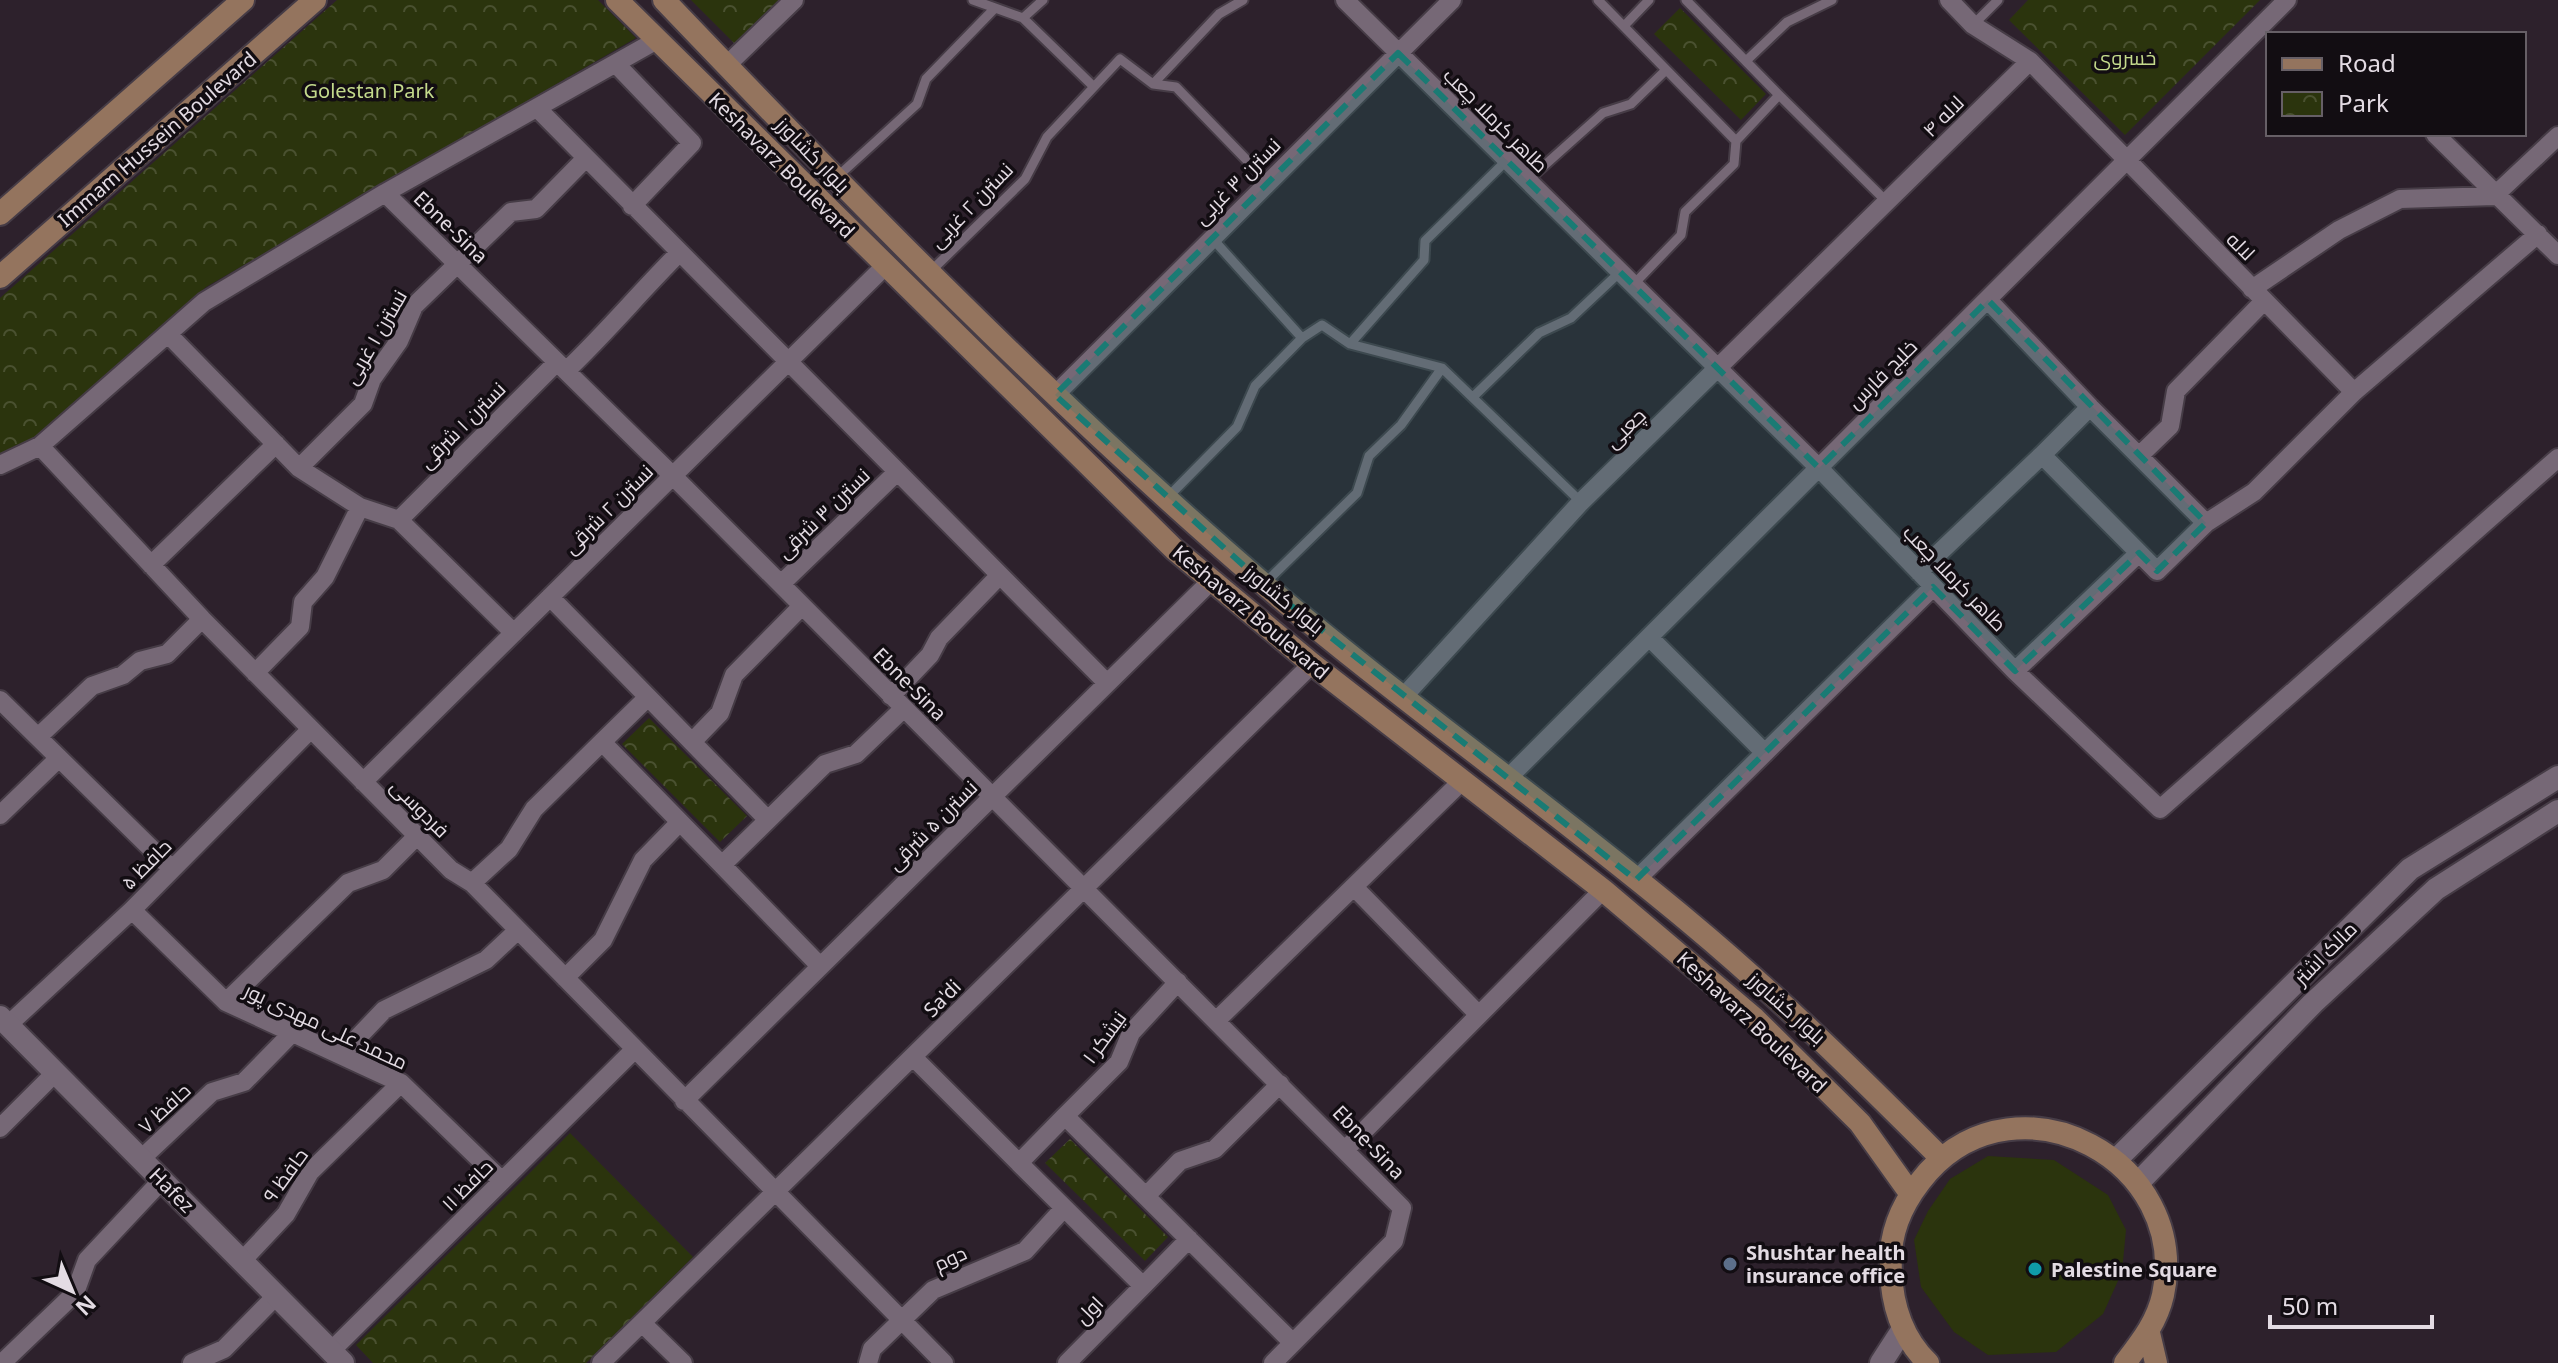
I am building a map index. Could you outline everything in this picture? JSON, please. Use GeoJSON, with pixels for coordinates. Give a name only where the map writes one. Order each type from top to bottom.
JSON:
{"type":"FeatureCollection","features":[{"type":"Feature","properties":{"kind":"main road"},"geometry":{"type":"LineString","coordinates":[[0,214],[243,0]]}},
{"type":"Feature","properties":{"kind":"main road","name":"Immam Hussein Boulevard"},"geometry":{"type":"LineString","coordinates":[[0,277],[315,0]]}},
{"type":"Feature","properties":{"kind":"main road","name":"Keshavarz Boulevard"},"geometry":{"type":"LineString","coordinates":[[617,0],[884,267],[1174,549],[1312,664],[1603,890],[1765,1029],[1860,1123],[1910,1193]]}},
{"type":"Feature","properties":{"kind":"main road","name":"بلوار کشاورز"},"geometry":{"type":"LineString","coordinates":[[664,0],[835,178],[1055,395],[1167,498],[1264,584],[1636,880],[1797,1014],[1941,1158]]}},
{"type":"Feature","properties":{"kind":"main road"},"geometry":{"type":"LineString","coordinates":[[1928,1363],[1903,1329],[1889,1283],[1892,1236],[1910,1193],[1941,1158],[1983,1135],[2029,1127],[2076,1136],[2116,1160],[2138,1183],[2157,1217],[2166,1256],[2163,1296],[2149,1333],[2125,1363]]}},
{"type":"Feature","properties":{"kind":"main road"},"geometry":{"type":"LineString","coordinates":[[2149,1333],[2156,1363]]}},
{"type":"Feature","properties":{"kind":"street"},"geometry":{"type":"LineString","coordinates":[[726,66],[794,0]]}},
{"type":"Feature","properties":{"kind":"street","name":"طاهر کرملا چعب"},"geometry":{"type":"LineString","coordinates":[[1345,0],[1716,370],[1819,468],[2015,671],[2160,809],[2558,458]]}},
{"type":"Feature","properties":{"kind":"street","name":"نسترن ۳ غربی"},"geometry":{"type":"LineString","coordinates":[[1055,395],[1452,0]]}},
{"type":"Feature","properties":{"kind":"street","name":"لاله"},"geometry":{"type":"LineString","coordinates":[[1949,0],[1973,25],[2030,61],[2354,392]]}},
{"type":"Feature","properties":{"kind":"street","name":"خلیج فارس"},"geometry":{"type":"LineString","coordinates":[[1507,779],[2287,0]]}},
{"type":"Feature","properties":{"kind":"street"},"geometry":{"type":"LineString","coordinates":[[0,465],[40,446],[204,302],[385,193],[657,40]]}},
{"type":"Feature","properties":{"kind":"street","name":"لاله ۴"},"geometry":{"type":"LineString","coordinates":[[1888,203],[2030,61]]}},
{"type":"Feature","properties":{"kind":"street"},"geometry":{"type":"LineString","coordinates":[[616,64],[692,143],[632,206]]}},
{"type":"Feature","properties":{"kind":"street"},"geometry":{"type":"LineString","coordinates":[[537,108],[1107,683]]}},
{"type":"Feature","properties":{"kind":"street"},"geometry":{"type":"LineString","coordinates":[[2437,136],[2494,196],[2558,255]]}},
{"type":"Feature","properties":{"kind":"street"},"geometry":{"type":"LineString","coordinates":[[2139,456],[2170,426],[2176,391],[2258,295],[2339,230],[2400,199],[2494,196],[2558,136]]}},
{"type":"Feature","properties":{"kind":"street"},"geometry":{"type":"LineString","coordinates":[[457,263],[511,212],[536,209],[586,158]]}},
{"type":"Feature","properties":{"kind":"street","name":"Ebne-Sina"},"geometry":{"type":"LineString","coordinates":[[385,193],[673,476],[1402,1208],[1394,1241],[1293,1343]]}},
{"type":"Feature","properties":{"kind":"street","name":"چعبی"},"geometry":{"type":"LineString","coordinates":[[1405,695],[1581,502],[1888,203]]}},
{"type":"Feature","properties":{"kind":"street"},"geometry":{"type":"LineString","coordinates":[[2042,455],[2157,571],[2206,523],[2254,492],[2354,392],[2538,234]]}},
{"type":"Feature","properties":{"kind":"street","name":"نسترن ۱ شرقی"},"geometry":{"type":"LineString","coordinates":[[399,520],[561,366],[611,328],[621,312],[679,253]]}},
{"type":"Feature","properties":{"kind":"street","name":"نسترن ۱ غربی"},"geometry":{"type":"LineString","coordinates":[[299,468],[363,404],[372,379],[399,341],[414,306],[457,263]]}},
{"type":"Feature","properties":{"kind":"street","name":"نسترن ۲ شرقی"},"geometry":{"type":"LineString","coordinates":[[363,782],[884,267]]}},
{"type":"Feature","properties":{"kind":"street"},"geometry":{"type":"LineString","coordinates":[[1988,300],[2206,523]]}},
{"type":"Feature","properties":{"kind":"street"},"geometry":{"type":"LineString","coordinates":[[168,334],[299,468],[360,507],[399,520],[514,633]]}},
{"type":"Feature","properties":{"kind":"street"},"geometry":{"type":"LineString","coordinates":[[1919,572],[2090,407]]}},
{"type":"Feature","properties":{"kind":"street"},"geometry":{"type":"LineString","coordinates":[[151,565],[276,444]]}},
{"type":"Feature","properties":{"kind":"street","name":"فردوسی"},"geometry":{"type":"LineString","coordinates":[[40,446],[255,673],[451,870],[472,883],[944,1363]]}},
{"type":"Feature","properties":{"kind":"street","name":"نسترن ۳ شرقی"},"geometry":{"type":"LineString","coordinates":[[781,584],[896,473]]}},
{"type":"Feature","properties":{"kind":"street"},"geometry":{"type":"LineString","coordinates":[[255,673],[300,627],[303,602],[325,577],[360,507]]}},
{"type":"Feature","properties":{"kind":"street"},"geometry":{"type":"LineString","coordinates":[[2015,671],[2139,553]]}},
{"type":"Feature","properties":{"kind":"street"},"geometry":{"type":"LineString","coordinates":[[722,865],[825,764],[856,754],[897,702],[939,638],[999,576]]}},
{"type":"Feature","properties":{"kind":"street","name":"نسترن ۵ شرقی"},"geometry":{"type":"LineString","coordinates":[[684,1101],[1212,580]]}},
{"type":"Feature","properties":{"kind":"street"},"geometry":{"type":"LineString","coordinates":[[1636,880],[1933,587]]}},
{"type":"Feature","properties":{"kind":"street"},"geometry":{"type":"LineString","coordinates":[[550,597],[768,820]]}},
{"type":"Feature","properties":{"kind":"street"},"geometry":{"type":"LineString","coordinates":[[692,742],[720,713],[734,675],[802,606]]}},
{"type":"Feature","properties":{"kind":"street"},"geometry":{"type":"LineString","coordinates":[[38,737],[92,686],[123,675],[140,661],[167,654],[202,619]]}},
{"type":"Feature","properties":{"kind":"street"},"geometry":{"type":"LineString","coordinates":[[1649,637],[1765,753]]}},
{"type":"Feature","properties":{"kind":"street","name":"Sa'di"},"geometry":{"type":"LineString","coordinates":[[601,1363],[1312,664]]}},
{"type":"Feature","properties":{"kind":"street"},"geometry":{"type":"LineString","coordinates":[[472,883],[509,849],[534,809],[648,697]]}},
{"type":"Feature","properties":{"kind":"street"},"geometry":{"type":"LineString","coordinates":[[0,700],[172,869]]}},
{"type":"Feature","properties":{"kind":"street","name":"حافظ ۵"},"geometry":{"type":"LineString","coordinates":[[4,1021],[132,910],[311,729]]}},
{"type":"Feature","properties":{"kind":"street"},"geometry":{"type":"LineString","coordinates":[[602,742],[820,966]]}},
{"type":"Feature","properties":{"kind":"street"},"geometry":{"type":"LineString","coordinates":[[0,815],[59,758]]}},
{"type":"Feature","properties":{"kind":"street","name":"مالک اشتر"},"geometry":{"type":"LineString","coordinates":[[2116,1160],[2410,869],[2558,777]]}},
{"type":"Feature","properties":{"kind":"street"},"geometry":{"type":"LineString","coordinates":[[1217,1020],[1462,781]]}},
{"type":"Feature","properties":{"kind":"street","name":"مالک اشتر"},"geometry":{"type":"LineString","coordinates":[[2138,1183],[2313,1003],[2436,889],[2558,811]]}},
{"type":"Feature","properties":{"kind":"street"},"geometry":{"type":"LineString","coordinates":[[565,978],[603,940],[643,860],[680,822]]}},
{"type":"Feature","properties":{"kind":"street"},"geometry":{"type":"LineString","coordinates":[[226,1002],[348,883],[383,870],[417,836]]}},
{"type":"Feature","properties":{"kind":"street"},"geometry":{"type":"LineString","coordinates":[[1354,887],[1479,1015]]}},
{"type":"Feature","properties":{"kind":"street"},"geometry":{"type":"LineString","coordinates":[[1346,1149],[1603,890]]}},
{"type":"Feature","properties":{"kind":"street","name":"محمد علی مهدی پور"},"geometry":{"type":"LineString","coordinates":[[132,910],[226,1002],[401,1083],[502,1181]]}},
{"type":"Feature","properties":{"kind":"street"},"geometry":{"type":"LineString","coordinates":[[341,1055],[384,1010],[486,960],[518,930]]}},
{"type":"Feature","properties":{"kind":"street","name":"نیشکر ۱"},"geometry":{"type":"LineString","coordinates":[[1019,1163],[1119,1062],[1131,1033],[1178,982]]}},
{"type":"Feature","properties":{"kind":"street","name":"Hafez"},"geometry":{"type":"LineString","coordinates":[[4,1021],[337,1357]]}},
{"type":"Feature","properties":{"kind":"street","name":"حافظ ۷"},"geometry":{"type":"LineString","coordinates":[[141,1159],[212,1092],[244,1082],[292,1033]]}},
{"type":"Feature","properties":{"kind":"street","name":"حافظ ۱۱"},"geometry":{"type":"LineString","coordinates":[[337,1357],[502,1181],[634,1050]]}},
{"type":"Feature","properties":{"kind":"street"},"geometry":{"type":"LineString","coordinates":[[913,1057],[1143,1286]]}},
{"type":"Feature","properties":{"kind":"street"},"geometry":{"type":"LineString","coordinates":[[0,1128],[55,1073]]}},
{"type":"Feature","properties":{"kind":"street","name":"حافظ ۹"},"geometry":{"type":"LineString","coordinates":[[242,1261],[286,1214],[310,1172],[401,1083]]}},
{"type":"Feature","properties":{"kind":"street"},"geometry":{"type":"LineString","coordinates":[[1146,1196],[1180,1161],[1215,1149],[1280,1084]]}},
{"type":"Feature","properties":{"kind":"street"},"geometry":{"type":"LineString","coordinates":[[1065,1116],[1293,1343],[1273,1363]]}},
{"type":"Feature","properties":{"kind":"street"},"geometry":{"type":"LineString","coordinates":[[2,1363],[75,1293],[87,1260],[162,1180]]}},
{"type":"Feature","properties":{"kind":"street","name":"دوم"},"geometry":{"type":"LineString","coordinates":[[868,1363],[872,1349],[933,1290],[1025,1251],[1064,1208]]}},
{"type":"Feature","properties":{"kind":"street","name":"اول"},"geometry":{"type":"LineString","coordinates":[[1067,1363],[1189,1239]]}},
{"type":"Feature","properties":{"kind":"street"},"geometry":{"type":"LineString","coordinates":[[192,1363],[224,1349],[276,1296]]}},
{"type":"Feature","properties":{"kind":"street"},"geometry":{"type":"LineString","coordinates":[[642,1323],[683,1363]]}},
{"type":"Feature","properties":{"kind":"street"},"geometry":{"type":"LineString","coordinates":[[1881,1363],[1903,1329]]}},
{"type":"Feature","properties":{"kind":"lane"},"geometry":{"type":"LineString","coordinates":[[973,0],[1023,18],[1093,86]]}},
{"type":"Feature","properties":{"kind":"lane"},"geometry":{"type":"LineString","coordinates":[[1023,18],[1043,0]]}},
{"type":"Feature","properties":{"kind":"lane"},"geometry":{"type":"LineString","coordinates":[[1153,84],[1219,14],[1243,0]]}},
{"type":"Feature","properties":{"kind":"lane"},"geometry":{"type":"LineString","coordinates":[[1598,0],[1736,141]]}},
{"type":"Feature","properties":{"kind":"lane"},"geometry":{"type":"LineString","coordinates":[[1624,26],[1649,0]]}},
{"type":"Feature","properties":{"kind":"lane"},"geometry":{"type":"LineString","coordinates":[[1686,0],[1888,203]]}},
{"type":"Feature","properties":{"kind":"lane"},"geometry":{"type":"LineString","coordinates":[[1746,61],[1787,22],[1832,0]]}},
{"type":"Feature","properties":{"kind":"lane"},"geometry":{"type":"LineString","coordinates":[[1973,25],[1998,0]]}},
{"type":"Feature","properties":{"kind":"lane"},"geometry":{"type":"LineString","coordinates":[[835,178],[917,104],[926,79],[994,9]]}},
{"type":"Feature","properties":{"kind":"lane","name":"نسترن ۲ غربی"},"geometry":{"type":"LineString","coordinates":[[931,271],[1025,179],[1047,137],[1120,59],[1153,84]]}},
{"type":"Feature","properties":{"kind":"lane"},"geometry":{"type":"LineString","coordinates":[[1527,181],[1603,113],[1631,104],[1666,70]]}},
{"type":"Feature","properties":{"kind":"lane"},"geometry":{"type":"LineString","coordinates":[[1153,84],[1176,87],[1267,181]]}},
{"type":"Feature","properties":{"kind":"lane"},"geometry":{"type":"LineString","coordinates":[[1474,396],[1539,333],[1571,318],[1681,235],[1685,212],[1734,164],[1736,141],[1779,95]]}},
{"type":"Feature","properties":{"kind":"lane"},"geometry":{"type":"LineString","coordinates":[[1350,344],[1424,260],[1425,241],[1506,161]]}},
{"type":"Feature","properties":{"kind":"lane"},"geometry":{"type":"LineString","coordinates":[[1211,237],[1302,338]]}},
{"type":"Feature","properties":{"kind":"lane"},"geometry":{"type":"LineString","coordinates":[[1167,498],[1237,427],[1255,386],[1302,338],[1322,325],[1350,344],[1442,368],[1581,502]]}},
{"type":"Feature","properties":{"kind":"lane"},"geometry":{"type":"LineString","coordinates":[[1264,584],[1357,493],[1369,456],[1401,425],[1442,368]]}},
{"type":"Feature","properties":{"kind":"highlighted area"},"geometry":{"type":"Polygon","coordinates":[[[1398,53],[1819,468],[1988,300],[2206,523],[2157,571],[2139,553],[2015,671],[1933,587],[1636,880],[1264,584],[1055,395],[1398,53]]]}},
{"type":"Feature","properties":{"kind":"green space","name":"Golestan Park"},"geometry":{"type":"Polygon","coordinates":[[[337,0],[598,0],[636,38],[206,287],[36,440],[0,456],[0,298],[337,0]]]}},
{"type":"Feature","properties":{"kind":"green space"},"geometry":{"type":"Polygon","coordinates":[[[691,0],[779,0],[774,11],[737,46],[691,0]]]}},
{"type":"Feature","properties":{"kind":"green space","name":"خسروی"},"geometry":{"type":"Polygon","coordinates":[[[2028,0],[2260,0],[2125,135],[2009,20],[2028,0]]]}},
{"type":"Feature","properties":{"kind":"green space"},"geometry":{"type":"Polygon","coordinates":[[[1680,8],[1766,94],[1741,120],[1654,34],[1680,8]]]}},
{"type":"Feature","properties":{"kind":"green space"},"geometry":{"type":"Polygon","coordinates":[[[649,718],[747,816],[720,842],[622,744],[649,718]]]}},
{"type":"Feature","properties":{"kind":"green space"},"geometry":{"type":"Polygon","coordinates":[[[570,1133],[693,1257],[586,1363],[373,1363],[356,1345],[570,1133]]]}},
{"type":"Feature","properties":{"kind":"green space"},"geometry":{"type":"Polygon","coordinates":[[[1070,1139],[1168,1237],[1145,1261],[1045,1163],[1070,1139]]]}},
{"type":"Feature","properties":{"kind":"green space"},"geometry":{"type":"Polygon","coordinates":[[[1988,1156],[2054,1160],[2108,1195],[2126,1230],[2122,1272],[2103,1314],[2056,1352],[1988,1355],[1954,1332],[1921,1287],[1914,1240],[1928,1211],[1950,1179],[1988,1156]]]}},
{"type":"Feature","properties":{"kind":"place","name":"Shushtar health insurance office"},"geometry":{"type":"Point","coordinates":[1730,1264]}},
{"type":"Feature","properties":{"kind":"place","name":"Palestine Square"},"geometry":{"type":"Point","coordinates":[2035,1269]}}]}
